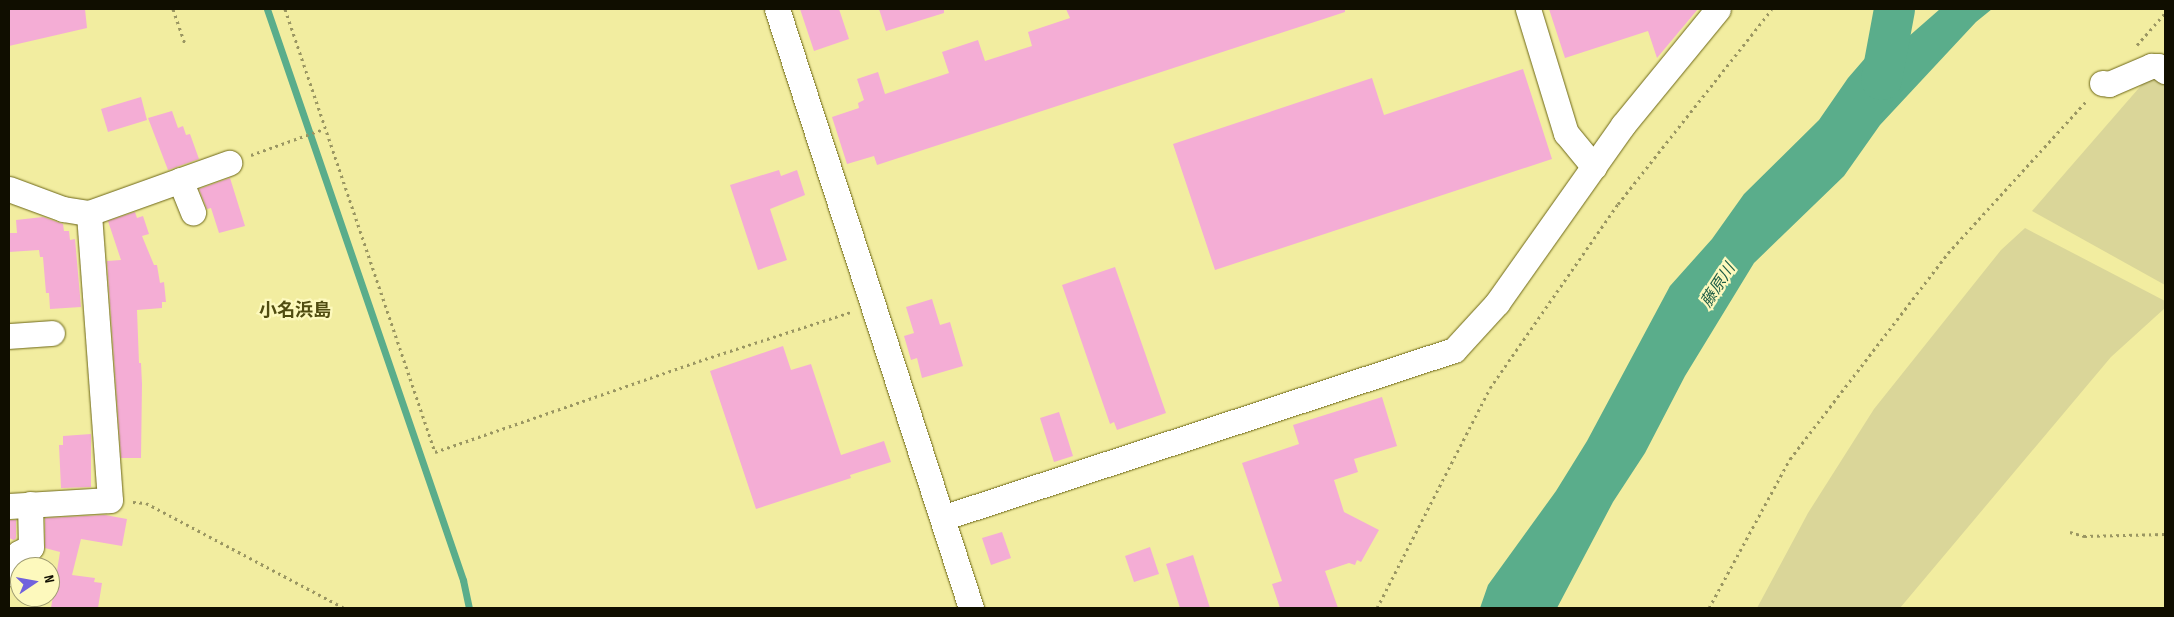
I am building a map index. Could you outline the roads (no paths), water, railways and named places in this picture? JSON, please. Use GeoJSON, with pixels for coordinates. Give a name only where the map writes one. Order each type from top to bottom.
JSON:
{"type":"FeatureCollection","features":[{"type":"Feature","properties":{"kind":"street"},"geometry":{"type":"LineString","coordinates":[[777,9],[971,608]]}},
{"type":"Feature","properties":{"kind":"street"},"geometry":{"type":"LineString","coordinates":[[1528,9],[1566,133],[1594,166]]}},
{"type":"Feature","properties":{"kind":"street"},"geometry":{"type":"LineString","coordinates":[[942,518],[1454,350],[1497,303],[1623,125],[1718,9]]}},
{"type":"Feature","properties":{"kind":"street"},"geometry":{"type":"LineString","coordinates":[[2102,83],[2116,81],[2151,66],[2158,66],[2165,71]]}},
{"type":"Feature","properties":{"kind":"street"},"geometry":{"type":"LineString","coordinates":[[9,188],[68,211],[89,213],[229,163]]}},
{"type":"Feature","properties":{"kind":"street"},"geometry":{"type":"LineString","coordinates":[[180,180],[193,213]]}},
{"type":"Feature","properties":{"kind":"street"},"geometry":{"type":"LineString","coordinates":[[9,573],[19,553],[31,547],[20,505],[110,500],[89,213]]}},
{"type":"Feature","properties":{"kind":"street"},"geometry":{"type":"LineString","coordinates":[[9,336],[52,333]]}},
{"type":"Feature","properties":{"kind":"water","name":"藤原川"},"geometry":{"type":"Polygon","coordinates":[[[1940,9],[1992,9],[1976,22],[1880,125],[1844,176],[1754,263],[1685,376],[1645,453],[1613,502],[1557,608],[1480,608],[1488,585],[1556,491],[1587,441],[1670,286],[1712,239],[1744,194],[1819,120],[1848,78],[1867,56],[1900,44],[1940,9]]]}},
{"type":"Feature","properties":{"kind":"waterway"},"geometry":{"type":"LineString","coordinates":[[267,9],[463,580],[469,608]]}},
{"type":"Feature","properties":{"kind":"waterway"},"geometry":{"type":"LineString","coordinates":[[1881,79],[1894,9]]}},
{"type":"Feature","properties":{"kind":"district","name":"小名浜島"},"geometry":{"type":"Point","coordinates":[295,311]}}]}
